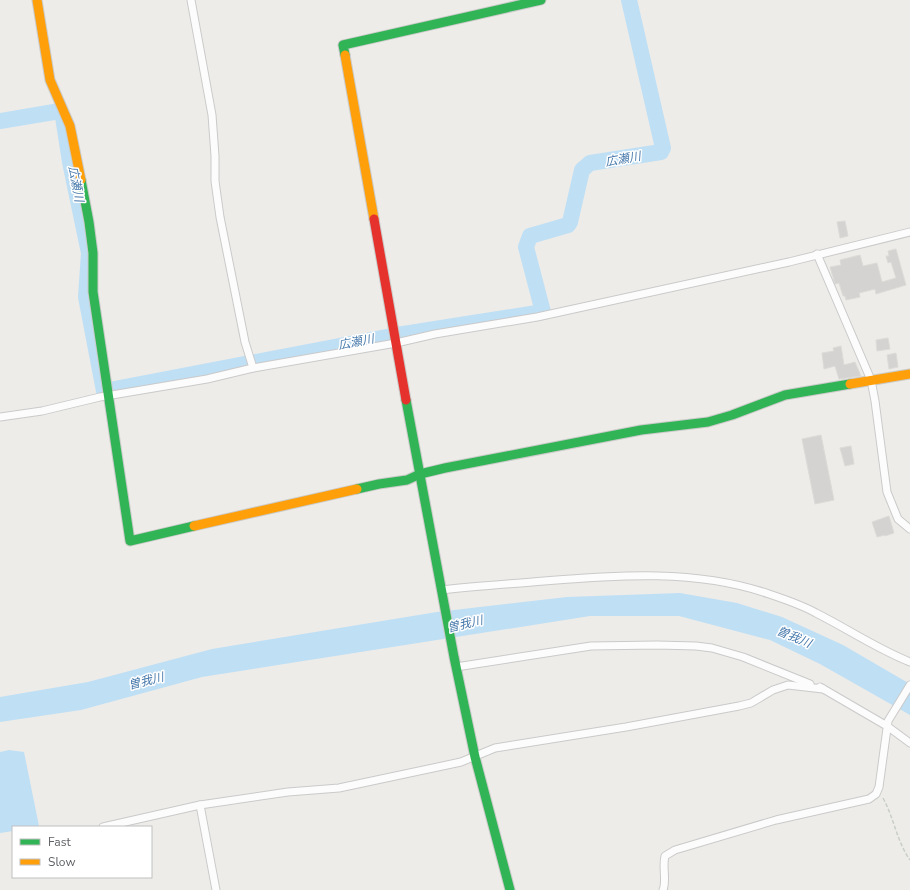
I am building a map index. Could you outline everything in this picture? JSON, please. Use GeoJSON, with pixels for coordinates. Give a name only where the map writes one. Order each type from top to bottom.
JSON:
{"type":"FeatureCollection","features":[{"type":"Feature","properties":{"kind":"street"},"geometry":{"type":"LineString","coordinates":[[37,0],[50,80],[70,126],[89,222],[93,253],[93,292],[112,430],[130,541],[379,484],[407,480],[420,474],[444,468],[641,430],[708,422],[786,396],[910,374]]}},
{"type":"Feature","properties":{"kind":"street"},"geometry":{"type":"LineString","coordinates":[[190,0],[212,115],[215,181],[220,217],[245,342],[253,368]]}},
{"type":"Feature","properties":{"kind":"street"},"geometry":{"type":"LineString","coordinates":[[510,890],[476,757],[454,657],[343,45],[542,0]]}},
{"type":"Feature","properties":{"kind":"street"},"geometry":{"type":"LineString","coordinates":[[0,417],[42,411],[108,396],[207,379],[253,368],[552,314],[781,264],[910,232]]}},
{"type":"Feature","properties":{"kind":"street"},"geometry":{"type":"LineString","coordinates":[[817,254],[871,380],[887,492],[898,519],[910,529]]}},
{"type":"Feature","properties":{"kind":"street"},"geometry":{"type":"LineString","coordinates":[[442,590],[582,577],[655,576],[699,578],[745,587],[815,612],[889,654],[910,662]]}},
{"type":"Feature","properties":{"kind":"street"},"geometry":{"type":"LineString","coordinates":[[456,667],[591,646],[657,645],[712,648],[743,657],[823,688],[888,724],[910,743]]}},
{"type":"Feature","properties":{"kind":"street"},"geometry":{"type":"LineString","coordinates":[[663,890],[665,886],[663,863],[664,856],[675,850],[776,820],[869,799],[876,794],[881,776],[888,724],[910,684]]}},
{"type":"Feature","properties":{"kind":"street"},"geometry":{"type":"LineString","coordinates":[[108,826],[200,805],[288,792],[339,788],[461,762],[495,748],[626,727],[739,706],[751,703],[773,690],[788,685],[823,688]]}},
{"type":"Feature","properties":{"kind":"street"},"geometry":{"type":"LineString","coordinates":[[200,805],[216,890]]}},
{"type":"Feature","properties":{"kind":"path"},"geometry":{"type":"LineString","coordinates":[[876,794],[883,797],[901,844],[910,860]]}},
{"type":"Feature","properties":{"kind":"water","name":"曽我川"},"geometry":{"type":"Polygon","coordinates":[[[680,593],[737,603],[782,617],[843,645],[910,684],[910,715],[820,664],[770,640],[679,616],[590,616],[202,677],[81,710],[0,722],[0,697],[88,682],[212,649],[437,612],[567,597],[680,593]]]}},
{"type":"Feature","properties":{"kind":"water"},"geometry":{"type":"Polygon","coordinates":[[[9,750],[24,752],[39,826],[12,826],[12,831],[0,833],[0,752],[9,750]]]}},
{"type":"Feature","properties":{"kind":"building"},"geometry":{"type":"Polygon","coordinates":[[[845,221],[848,236],[840,238],[837,222],[845,221]]]}},
{"type":"Feature","properties":{"kind":"building"},"geometry":{"type":"Polygon","coordinates":[[[896,249],[906,285],[876,294],[875,289],[859,293],[860,297],[846,300],[845,296],[843,296],[839,283],[835,284],[830,267],[841,265],[840,260],[860,255],[863,266],[877,263],[882,282],[896,278],[891,262],[888,263],[886,256],[889,256],[888,251],[896,249]]]}},
{"type":"Feature","properties":{"kind":"building"},"geometry":{"type":"Polygon","coordinates":[[[888,338],[890,349],[877,351],[876,340],[888,338]]]}},
{"type":"Feature","properties":{"kind":"building"},"geometry":{"type":"Polygon","coordinates":[[[841,346],[844,365],[855,362],[861,376],[839,379],[835,366],[824,369],[822,353],[834,351],[833,348],[841,346]]]}},
{"type":"Feature","properties":{"kind":"building"},"geometry":{"type":"Polygon","coordinates":[[[896,353],[898,367],[889,369],[887,355],[896,353]]]}},
{"type":"Feature","properties":{"kind":"building"},"geometry":{"type":"Polygon","coordinates":[[[821,435],[834,500],[815,504],[802,439],[821,435]]]}},
{"type":"Feature","properties":{"kind":"building"},"geometry":{"type":"Polygon","coordinates":[[[851,446],[854,464],[845,466],[840,448],[851,446]]]}},
{"type":"Feature","properties":{"kind":"building"},"geometry":{"type":"Polygon","coordinates":[[[889,516],[894,533],[877,537],[872,522],[889,516]]]}},
{"type":"Feature","properties":{"kind":"waterway","name":"広瀬川"},"geometry":{"type":"LineString","coordinates":[[0,121],[60,111],[63,117],[70,162],[89,253],[86,297],[104,391],[397,335],[543,312],[526,247],[530,236],[568,225],[582,170],[590,163],[661,152],[663,148],[629,0]]}},
{"type":"Feature","properties":{"kind":"traffic: fast"},"geometry":{"type":"LineString","coordinates":[[345,55],[343,45],[541,0]]}},
{"type":"Feature","properties":{"kind":"traffic: fast"},"geometry":{"type":"LineString","coordinates":[[81,180],[93,253],[93,292],[130,541],[194,526]]}},
{"type":"Feature","properties":{"kind":"traffic: fast"},"geometry":{"type":"LineString","coordinates":[[357,489],[407,480],[420,474],[445,468],[641,430],[708,422],[732,415],[785,395],[850,384]]}},
{"type":"Feature","properties":{"kind":"traffic: fast"},"geometry":{"type":"LineString","coordinates":[[406,400],[454,657],[475,757],[510,890]]}},
{"type":"Feature","properties":{"kind":"traffic: slow"},"geometry":{"type":"LineString","coordinates":[[37,0],[50,80],[70,126],[81,180]]}},
{"type":"Feature","properties":{"kind":"traffic: slow"},"geometry":{"type":"LineString","coordinates":[[345,55],[374,219]]}},
{"type":"Feature","properties":{"kind":"traffic: slow"},"geometry":{"type":"LineString","coordinates":[[850,384],[910,374]]}},
{"type":"Feature","properties":{"kind":"traffic: slow"},"geometry":{"type":"LineString","coordinates":[[194,526],[357,489]]}},
{"type":"Feature","properties":{"kind":"traffic: jam"},"geometry":{"type":"LineString","coordinates":[[374,219],[406,400]]}}]}
